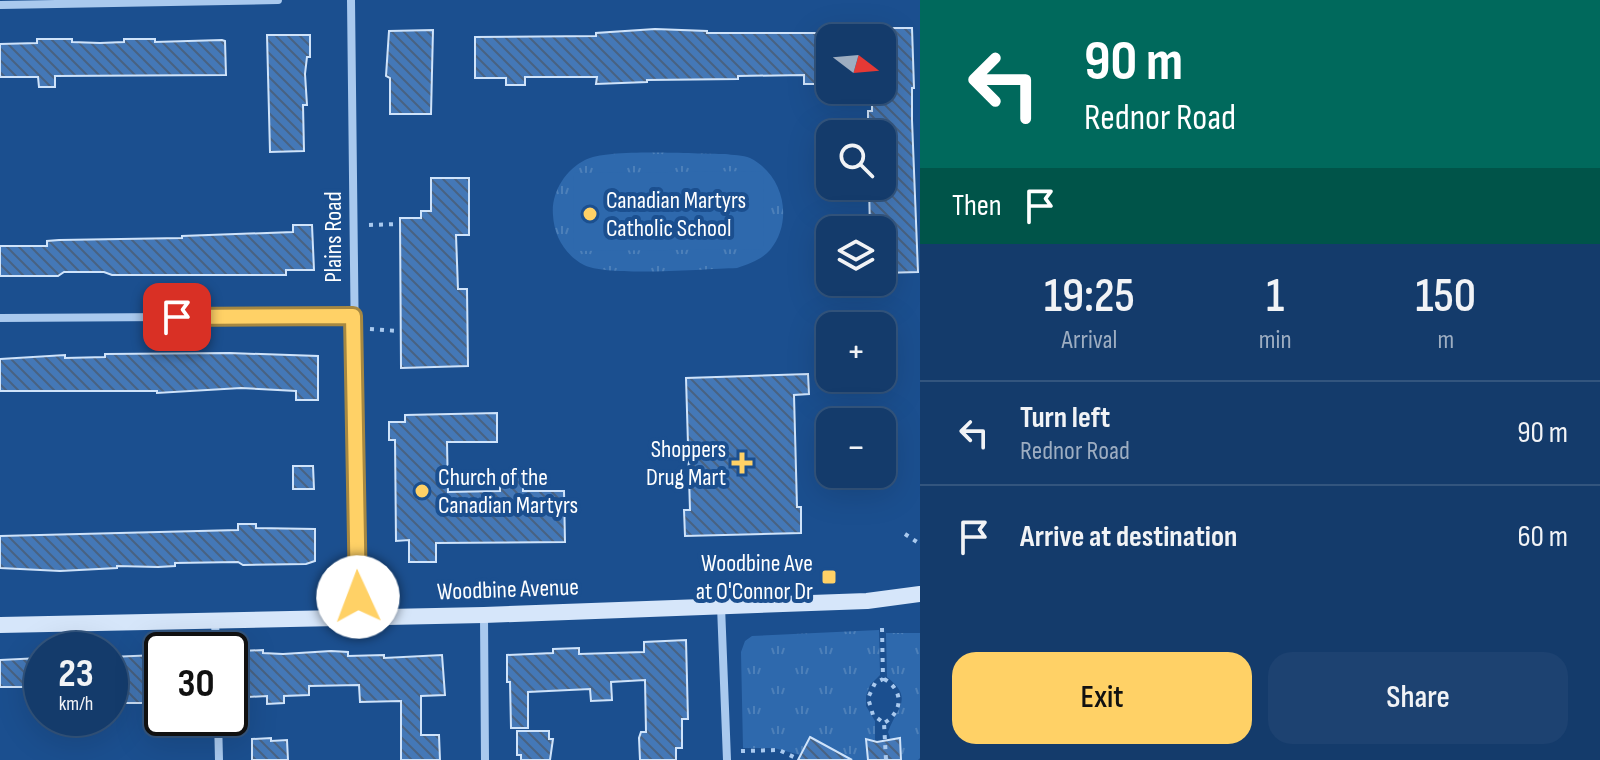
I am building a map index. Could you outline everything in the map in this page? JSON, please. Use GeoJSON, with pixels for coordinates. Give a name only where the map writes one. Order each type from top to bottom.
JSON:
{"type":"FeatureCollection","features":[{"type":"Feature","properties":{"kind":"main road","name":"Woodbine Avenue"},"geometry":{"type":"LineString","coordinates":[[0,625],[484,615],[867,601],[920,594]]}},
{"type":"Feature","properties":{"kind":"street"},"geometry":{"type":"LineString","coordinates":[[0,5],[278,0]]}},
{"type":"Feature","properties":{"kind":"street","name":"Plains Road"},"geometry":{"type":"LineString","coordinates":[[351,0],[358,617]]}},
{"type":"Feature","properties":{"kind":"street"},"geometry":{"type":"LineString","coordinates":[[0,318],[353,316]]}},
{"type":"Feature","properties":{"kind":"street"},"geometry":{"type":"LineString","coordinates":[[721,606],[727,760]]}},
{"type":"Feature","properties":{"kind":"street"},"geometry":{"type":"LineString","coordinates":[[484,615],[485,760]]}},
{"type":"Feature","properties":{"kind":"street"},"geometry":{"type":"LineString","coordinates":[[215,619],[215,632]]}},
{"type":"Feature","properties":{"kind":"street"},"geometry":{"type":"LineString","coordinates":[[218,736],[219,760]]}},
{"type":"Feature","properties":{"kind":"path"},"geometry":{"type":"LineString","coordinates":[[369,225],[398,224]]}},
{"type":"Feature","properties":{"kind":"path"},"geometry":{"type":"LineString","coordinates":[[370,329],[399,331]]}},
{"type":"Feature","properties":{"kind":"path"},"geometry":{"type":"LineString","coordinates":[[905,534],[920,544]]}},
{"type":"Feature","properties":{"kind":"path"},"geometry":{"type":"LineString","coordinates":[[882,628],[883,679]]}},
{"type":"Feature","properties":{"kind":"path"},"geometry":{"type":"LineString","coordinates":[[883,679],[896,688],[899,699],[899,709],[884,723]]}},
{"type":"Feature","properties":{"kind":"path"},"geometry":{"type":"LineString","coordinates":[[883,679],[875,683],[868,698],[873,715],[884,723]]}},
{"type":"Feature","properties":{"kind":"path"},"geometry":{"type":"LineString","coordinates":[[884,723],[886,760]]}},
{"type":"Feature","properties":{"kind":"path"},"geometry":{"type":"LineString","coordinates":[[741,751],[779,750],[798,759]]}},
{"type":"Feature","properties":{"kind":"green space"},"geometry":{"type":"Polygon","coordinates":[[[631,153],[747,157],[762,166],[778,187],[782,200],[782,226],[770,250],[759,259],[737,268],[614,271],[584,265],[571,256],[558,237],[554,223],[554,199],[566,176],[585,160],[631,153]]]}},
{"type":"Feature","properties":{"kind":"green space"},"geometry":{"type":"Polygon","coordinates":[[[763,171],[764,249],[574,251],[573,173],[763,171]]]}},
{"type":"Feature","properties":{"kind":"green space"},"geometry":{"type":"Polygon","coordinates":[[[879,630],[880,675],[870,685],[866,696],[866,706],[875,721],[875,760],[852,760],[810,737],[800,755],[774,748],[743,748],[741,652],[745,641],[752,636],[879,630]]]}},
{"type":"Feature","properties":{"kind":"green space"},"geometry":{"type":"Polygon","coordinates":[[[886,633],[920,633],[918,760],[892,760],[893,746],[888,732],[902,698],[887,677],[886,633]]]}},
{"type":"Feature","properties":{"kind":"building"},"geometry":{"type":"Polygon","coordinates":[[[896,28],[912,28],[918,272],[896,273],[896,216],[870,216],[869,200],[896,200],[896,120],[868,120],[868,111],[872,111],[872,104],[896,104],[896,28]]]}},
{"type":"Feature","properties":{"kind":"building"},"geometry":{"type":"Polygon","coordinates":[[[655,29],[707,33],[816,33],[816,84],[804,84],[804,75],[596,84],[597,77],[525,77],[525,85],[506,85],[506,78],[475,78],[475,37],[596,36],[596,33],[655,29]]]}},
{"type":"Feature","properties":{"kind":"building"},"geometry":{"type":"Polygon","coordinates":[[[433,30],[431,114],[390,114],[390,78],[386,76],[389,31],[433,30]]]}},
{"type":"Feature","properties":{"kind":"building"},"geometry":{"type":"Polygon","coordinates":[[[267,35],[310,35],[310,57],[307,57],[305,74],[307,105],[303,105],[304,151],[270,152],[267,35]]]}},
{"type":"Feature","properties":{"kind":"building"},"geometry":{"type":"Polygon","coordinates":[[[37,39],[100,43],[124,42],[124,39],[155,39],[155,42],[222,40],[225,41],[226,75],[55,76],[55,87],[39,87],[38,77],[0,77],[0,44],[37,43],[37,39]]]}},
{"type":"Feature","properties":{"kind":"building"},"geometry":{"type":"Polygon","coordinates":[[[431,178],[469,178],[469,235],[456,235],[458,289],[467,289],[468,366],[401,368],[400,218],[421,218],[421,211],[431,211],[431,178]]]}},
{"type":"Feature","properties":{"kind":"building"},"geometry":{"type":"Polygon","coordinates":[[[293,225],[312,225],[314,270],[286,270],[286,275],[64,272],[58,276],[0,276],[0,246],[47,246],[47,241],[59,240],[293,232],[293,225]]]}},
{"type":"Feature","properties":{"kind":"building"},"geometry":{"type":"Polygon","coordinates":[[[230,353],[318,356],[318,400],[296,400],[296,391],[241,388],[157,393],[0,391],[0,359],[230,353]]]}},
{"type":"Feature","properties":{"kind":"building","name":"Shoppers Drug Mart"},"geometry":{"type":"Polygon","coordinates":[[[808,374],[809,394],[794,395],[797,507],[801,507],[801,533],[685,536],[684,510],[690,510],[686,378],[808,374]]]}},
{"type":"Feature","properties":{"kind":"building"},"geometry":{"type":"Polygon","coordinates":[[[497,413],[497,442],[447,442],[448,492],[500,491],[500,477],[523,476],[523,491],[564,491],[565,542],[436,543],[436,562],[409,562],[409,540],[396,541],[395,440],[389,440],[389,422],[405,422],[405,415],[497,413]]]}},
{"type":"Feature","properties":{"kind":"building"},"geometry":{"type":"Polygon","coordinates":[[[293,466],[313,466],[314,489],[293,489],[293,466]]]}},
{"type":"Feature","properties":{"kind":"building"},"geometry":{"type":"Polygon","coordinates":[[[238,524],[256,524],[256,528],[315,529],[315,561],[306,564],[243,565],[238,562],[175,563],[175,566],[117,566],[60,571],[0,568],[0,536],[238,530],[238,524]]]}},
{"type":"Feature","properties":{"kind":"building"},"geometry":{"type":"Polygon","coordinates":[[[686,640],[688,719],[682,719],[682,748],[676,748],[676,760],[640,760],[639,738],[641,732],[646,732],[645,680],[611,682],[612,700],[591,701],[590,689],[528,692],[528,728],[511,728],[507,655],[553,653],[553,649],[579,648],[579,654],[644,652],[644,642],[686,640]]]}},
{"type":"Feature","properties":{"kind":"building"},"geometry":{"type":"Polygon","coordinates":[[[248,651],[283,654],[331,651],[348,652],[348,656],[384,655],[384,658],[442,655],[445,695],[421,696],[421,735],[439,735],[440,760],[401,760],[401,701],[360,702],[359,685],[309,686],[309,695],[284,696],[284,703],[267,704],[267,696],[248,697],[248,651]]]}},
{"type":"Feature","properties":{"kind":"building"},"geometry":{"type":"Polygon","coordinates":[[[128,656],[144,656],[144,709],[143,703],[128,703],[128,656]]]}},
{"type":"Feature","properties":{"kind":"building"},"geometry":{"type":"Polygon","coordinates":[[[24,659],[24,687],[0,687],[0,660],[24,659]]]}},
{"type":"Feature","properties":{"kind":"building"},"geometry":{"type":"Polygon","coordinates":[[[517,731],[549,731],[549,739],[553,739],[550,760],[521,760],[521,755],[517,755],[517,731]]]}},
{"type":"Feature","properties":{"kind":"building"},"geometry":{"type":"Polygon","coordinates":[[[810,737],[852,760],[798,760],[810,737]]]}},
{"type":"Feature","properties":{"kind":"building"},"geometry":{"type":"Polygon","coordinates":[[[271,738],[271,741],[287,740],[288,760],[252,760],[252,739],[271,738]]]}},
{"type":"Feature","properties":{"kind":"building"},"geometry":{"type":"Polygon","coordinates":[[[900,738],[901,760],[868,760],[866,739],[877,742],[900,738]]]}},
{"type":"Feature","properties":{"kind":"place","name":"Canadian Martyrs Catholic School"},"geometry":{"type":"Point","coordinates":[590,214]}},
{"type":"Feature","properties":{"kind":"place","name":"Shoppers Drug Mart"},"geometry":{"type":"Point","coordinates":[742,463]}},
{"type":"Feature","properties":{"kind":"place","name":"Church of the Canadian Martyrs"},"geometry":{"type":"Point","coordinates":[422,491]}},
{"type":"Feature","properties":{"kind":"place","name":"Woodbine Ave at O'Connor Dr"},"geometry":{"type":"Point","coordinates":[829,577]}},
{"type":"Feature","properties":{"kind":"route"},"geometry":{"type":"LineString","coordinates":[[177,317],[353,316],[358,597]]}}]}
